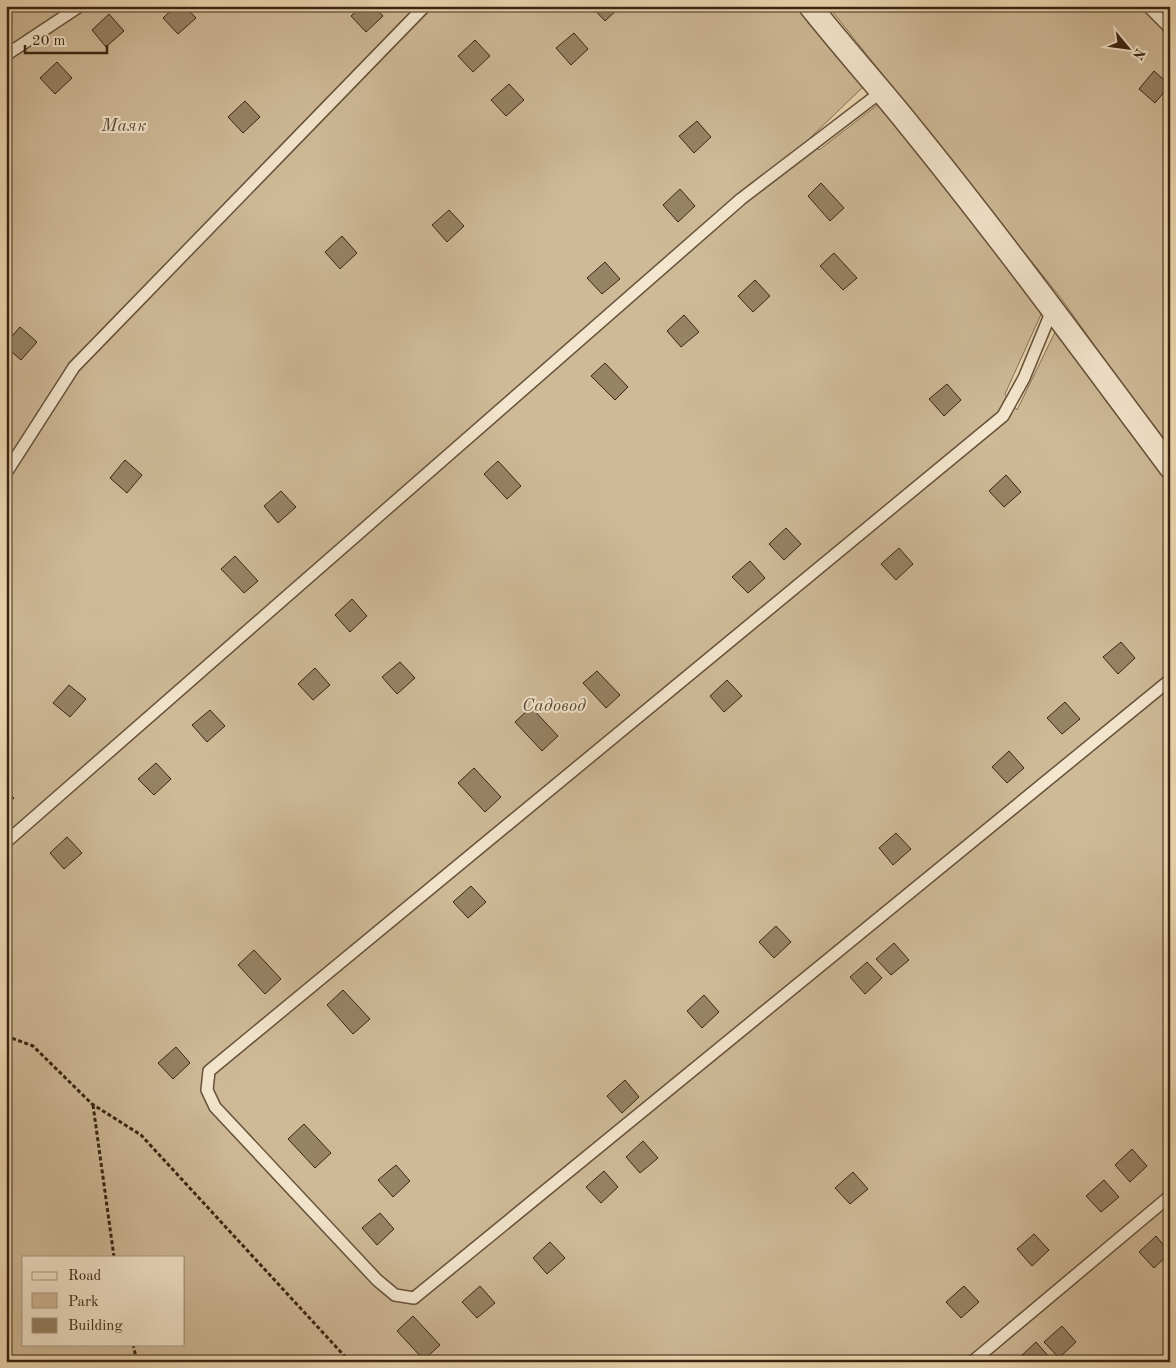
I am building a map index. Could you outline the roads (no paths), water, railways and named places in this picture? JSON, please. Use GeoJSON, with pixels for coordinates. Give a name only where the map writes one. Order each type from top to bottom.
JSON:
{"type":"FeatureCollection","features":[{"type":"Feature","properties":{"kind":"street"},"geometry":{"type":"LineString","coordinates":[[810,6],[910,126],[1053,308],[1170,467]]}},
{"type":"Feature","properties":{"kind":"lane"},"geometry":{"type":"LineString","coordinates":[[7,56],[80,6]]}},
{"type":"Feature","properties":{"kind":"lane"},"geometry":{"type":"LineString","coordinates":[[6,473],[74,367],[425,6]]}},
{"type":"Feature","properties":{"kind":"lane"},"geometry":{"type":"LineString","coordinates":[[1148,6],[1170,28]]}},
{"type":"Feature","properties":{"kind":"lane"},"geometry":{"type":"LineString","coordinates":[[6,842],[741,200],[881,92]]}},
{"type":"Feature","properties":{"kind":"lane"},"geometry":{"type":"LineString","coordinates":[[1053,308],[1024,378],[1003,416],[209,1071],[207,1090],[215,1107],[377,1280],[395,1295],[414,1298],[1170,680]]}},
{"type":"Feature","properties":{"kind":"lane"},"geometry":{"type":"LineString","coordinates":[[972,1362],[1170,1196]]}},
{"type":"Feature","properties":{"kind":"park label","name":"Маяк"},"geometry":{"type":"Point","coordinates":[124,126]}},
{"type":"Feature","properties":{"kind":"park label","name":"Садовод"},"geometry":{"type":"Point","coordinates":[554,706]}}]}
